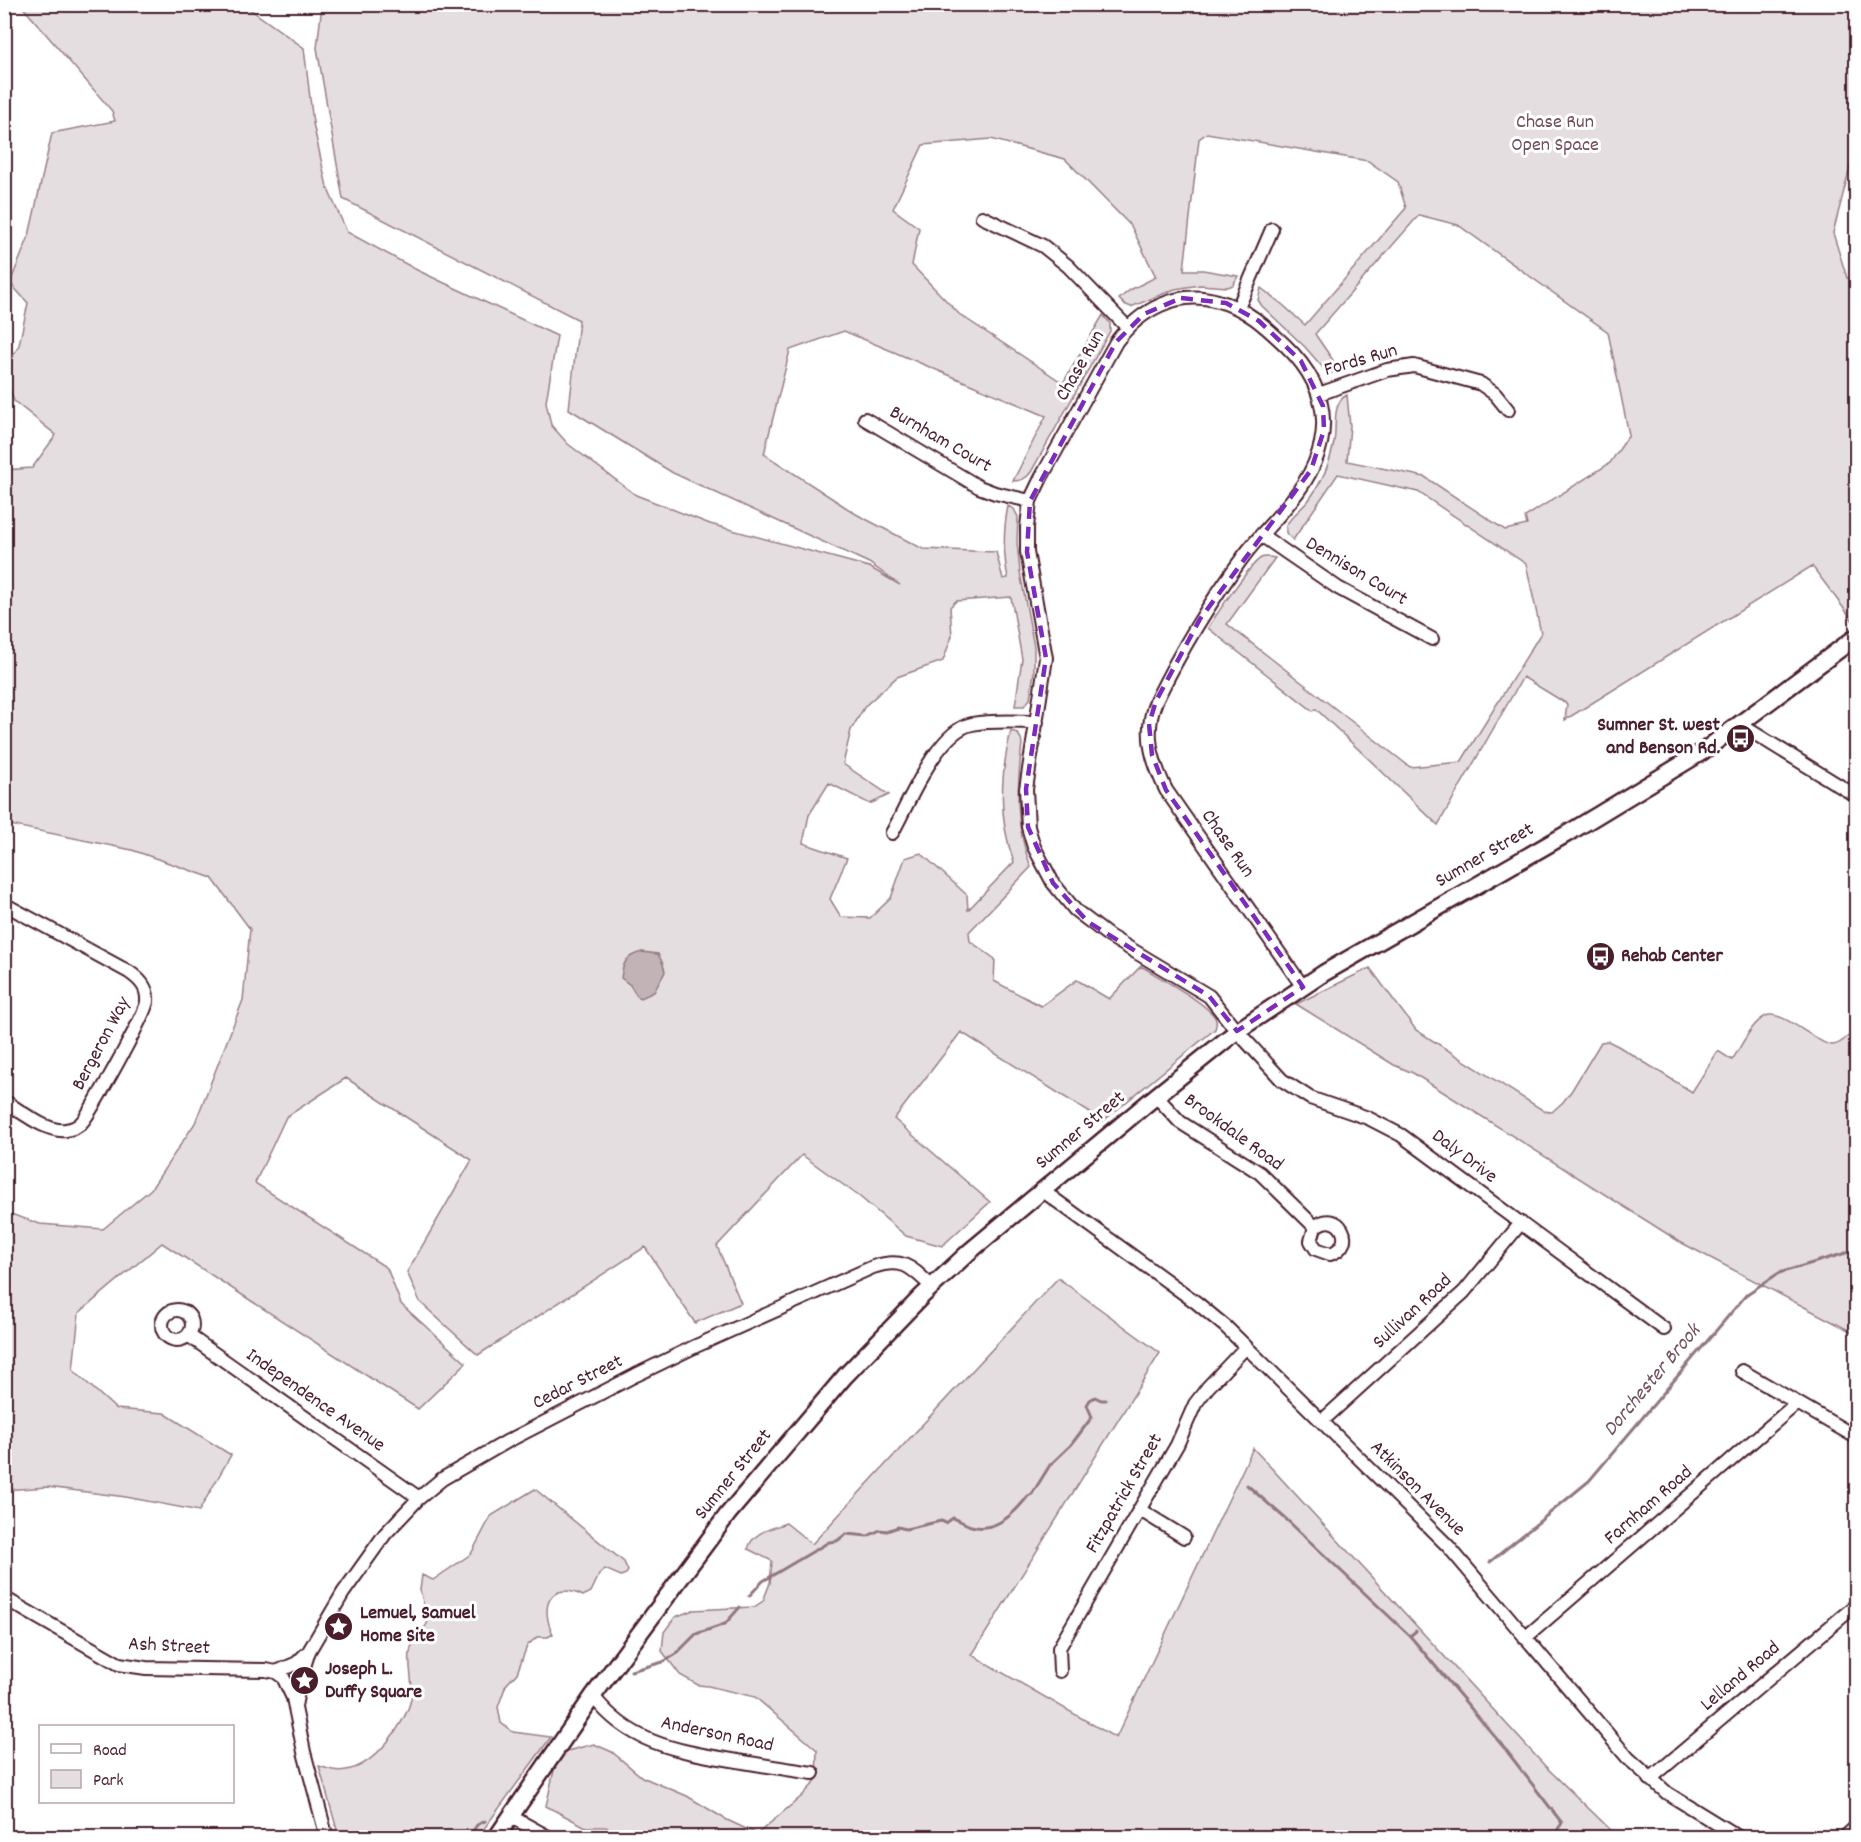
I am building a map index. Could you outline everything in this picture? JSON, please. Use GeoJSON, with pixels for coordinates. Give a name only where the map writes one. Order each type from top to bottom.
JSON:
{"type":"FeatureCollection","features":[{"type":"Feature","properties":{"kind":"main road","name":"Sumner Street"},"geometry":{"type":"LineString","coordinates":[[496,1838],[593,1696],[755,1480],[845,1376],[969,1252],[1237,1031],[1303,987],[1702,753],[1857,637]]}},
{"type":"Feature","properties":{"kind":"street"},"geometry":{"type":"LineString","coordinates":[[982,217],[1043,246],[1081,279],[1128,328]]}},
{"type":"Feature","properties":{"kind":"street"},"geometry":{"type":"LineString","coordinates":[[1238,308],[1272,230]]}},
{"type":"Feature","properties":{"kind":"street","name":"Chase Run"},"geometry":{"type":"LineString","coordinates":[[1237,1031],[1209,996],[1117,941],[1074,910],[1053,883],[1034,847],[1028,827],[1026,807],[1026,789],[1046,658],[1027,552],[1030,501],[1116,342],[1128,328],[1161,304],[1181,298],[1214,300],[1238,308],[1259,321],[1291,351],[1309,373],[1323,406],[1324,430],[1317,456],[1302,486],[1244,556],[1200,619],[1151,712],[1150,746],[1161,778],[1174,802],[1303,987]]}},
{"type":"Feature","properties":{"kind":"street","name":"Fords Run"},"geometry":{"type":"LineString","coordinates":[[1319,394],[1387,370],[1414,366],[1481,384],[1495,394],[1508,410]]}},
{"type":"Feature","properties":{"kind":"street","name":"Burnham Court"},"geometry":{"type":"LineString","coordinates":[[865,419],[979,487],[1030,501]]}},
{"type":"Feature","properties":{"kind":"street","name":"Dennison Court"},"geometry":{"type":"LineString","coordinates":[[1261,536],[1338,588],[1432,639]]}},
{"type":"Feature","properties":{"kind":"street"},"geometry":{"type":"LineString","coordinates":[[892,833],[943,742],[957,730],[972,724],[1037,722]]}},
{"type":"Feature","properties":{"kind":"street"},"geometry":{"type":"LineString","coordinates":[[1741,725],[1857,796]]}},
{"type":"Feature","properties":{"kind":"street","name":"Bergeron Way"},"geometry":{"type":"LineString","coordinates":[[4,904],[129,972],[140,980],[148,999],[144,1012],[110,1074],[83,1121],[75,1128],[66,1130],[49,1128],[4,1101]]}},
{"type":"Feature","properties":{"kind":"street","name":"Daly Drive"},"geometry":{"type":"LineString","coordinates":[[1237,1031],[1274,1073],[1290,1086],[1310,1098],[1368,1118],[1392,1129],[1664,1329]]}},
{"type":"Feature","properties":{"kind":"street","name":"Brookdale Road"},"geometry":{"type":"LineString","coordinates":[[1156,1096],[1180,1122],[1260,1173],[1315,1227]]}},
{"type":"Feature","properties":{"kind":"street","name":"Atkinson Avenue"},"geometry":{"type":"LineString","coordinates":[[1043,1191],[1197,1303],[1246,1347],[1448,1546],[1614,1743],[1650,1779],[1686,1805],[1740,1838]]}},
{"type":"Feature","properties":{"kind":"street","name":"Sullivan Road"},"geometry":{"type":"LineString","coordinates":[[1322,1421],[1458,1299],[1521,1223]]}},
{"type":"Feature","properties":{"kind":"street","name":"Cedar Street"},"geometry":{"type":"LineString","coordinates":[[327,1838],[304,1752],[295,1706],[287,1683],[276,1672],[297,1663],[309,1651],[366,1560],[385,1534],[419,1498],[460,1467],[636,1375],[873,1267],[886,1262],[905,1264],[932,1287]]}},
{"type":"Feature","properties":{"kind":"street","name":"Independence Avenue"},"geometry":{"type":"LineString","coordinates":[[188,1335],[419,1498]]}},
{"type":"Feature","properties":{"kind":"street","name":"Fitzpatrick Street"},"geometry":{"type":"LineString","coordinates":[[1060,1671],[1059,1648],[1178,1445],[1195,1404],[1220,1372],[1246,1347]]}},
{"type":"Feature","properties":{"kind":"street"},"geometry":{"type":"LineString","coordinates":[[1742,1371],[1857,1437]]}},
{"type":"Feature","properties":{"kind":"street","name":"Farnham Road"},"geometry":{"type":"LineString","coordinates":[[1526,1638],[1797,1403]]}},
{"type":"Feature","properties":{"kind":"street"},"geometry":{"type":"LineString","coordinates":[[1140,1510],[1184,1537]]}},
{"type":"Feature","properties":{"kind":"street","name":"Ash Street"},"geometry":{"type":"LineString","coordinates":[[4,1598],[119,1664],[146,1668],[276,1672]]}},
{"type":"Feature","properties":{"kind":"street","name":"Lelland Road"},"geometry":{"type":"LineString","coordinates":[[1650,1779],[1857,1605]]}},
{"type":"Feature","properties":{"kind":"street","name":"Cedar Street"},"geometry":{"type":"LineString","coordinates":[[295,1706],[299,1682],[309,1651]]}},
{"type":"Feature","properties":{"kind":"street","name":"Anderson Road"},"geometry":{"type":"LineString","coordinates":[[593,1696],[614,1720],[662,1746],[813,1773]]}},
{"type":"Feature","properties":{"kind":"street"},"geometry":{"type":"LineString","coordinates":[[510,1816],[550,1838]]}},
{"type":"Feature","properties":{"kind":"street"},"geometry":{"type":"LineString","coordinates":[[1844,1838],[1857,1827]]}},
{"type":"Feature","properties":{"kind":"highlighted area"},"geometry":{"type":"Polygon","coordinates":[[[1181,298],[1226,303],[1259,321],[1301,361],[1323,406],[1324,430],[1311,470],[1200,619],[1156,701],[1149,724],[1152,755],[1166,790],[1303,987],[1237,1031],[1209,996],[1088,922],[1053,883],[1028,827],[1026,789],[1046,658],[1027,552],[1030,501],[1116,342],[1144,314],[1181,298]]]}},
{"type":"Feature","properties":{"kind":"green space","name":"Chase Run Open Space"},"geometry":{"type":"Polygon","coordinates":[[[21,5],[244,5],[304,48],[313,123],[327,187],[347,232],[419,271],[557,336],[546,402],[551,425],[568,444],[636,495],[710,524],[869,567],[900,585],[869,563],[673,473],[569,409],[579,320],[343,199],[317,48],[322,5],[1856,5],[1856,144],[1833,233],[1847,278],[1856,279],[1856,620],[1854,622],[1812,566],[1565,720],[1567,704],[1523,677],[1438,825],[1316,709],[1313,711],[1208,628],[1233,590],[1256,562],[1263,557],[1275,558],[1227,624],[1410,767],[1461,762],[1541,633],[1526,564],[1418,492],[1338,474],[1293,540],[1286,533],[1286,525],[1317,488],[1330,458],[1337,409],[1347,395],[1350,426],[1347,461],[1425,477],[1505,530],[1527,525],[1525,517],[1610,463],[1629,435],[1608,332],[1458,225],[1419,215],[1315,334],[1341,372],[1332,373],[1324,369],[1258,300],[1261,288],[1305,325],[1406,208],[1398,182],[1368,161],[1207,133],[1199,139],[1184,270],[1203,270],[1238,276],[1233,285],[1228,287],[1200,285],[1175,289],[1131,307],[1119,299],[1130,290],[1156,277],[1131,226],[1065,159],[991,139],[923,145],[893,209],[919,228],[912,265],[959,314],[1063,383],[1103,315],[1110,323],[1110,331],[1031,472],[1025,478],[1016,481],[1013,481],[1046,416],[844,331],[790,350],[764,454],[856,514],[923,549],[996,552],[1003,579],[1008,578],[1004,542],[1008,506],[1014,509],[1018,517],[1017,542],[1020,572],[1034,647],[1034,672],[1030,699],[1024,706],[1015,706],[1022,659],[1011,597],[956,601],[950,607],[952,636],[943,661],[897,677],[865,706],[851,730],[843,764],[889,795],[870,804],[829,783],[809,815],[803,843],[847,858],[830,899],[841,917],[870,918],[891,898],[905,858],[921,853],[967,895],[968,910],[1014,862],[1005,829],[1002,797],[1007,748],[1011,731],[1016,732],[1022,743],[1018,791],[1019,821],[1031,867],[969,932],[970,941],[995,959],[994,981],[1041,1006],[1077,980],[1109,999],[1141,966],[1205,1007],[1216,1020],[1215,1029],[1103,1121],[961,1032],[894,1119],[990,1202],[942,1246],[906,1236],[860,1197],[802,1155],[717,1246],[741,1303],[695,1323],[645,1247],[478,1355],[420,1302],[407,1272],[472,1160],[346,1078],[286,1117],[255,1183],[387,1268],[401,1304],[466,1363],[418,1409],[162,1243],[79,1313],[73,1370],[116,1409],[164,1413],[231,1455],[199,1511],[126,1497],[47,1487],[5,1490],[4,1289],[9,1282],[5,1279],[5,1212],[40,1224],[103,1229],[151,1189],[195,1123],[243,1000],[250,929],[212,878],[132,850],[5,824],[5,470],[32,468],[56,435],[14,401],[5,375],[19,345],[28,303],[10,283],[29,236],[52,133],[115,121],[112,111],[21,5]]]}},
{"type":"Feature","properties":{"kind":"green space"},"geometry":{"type":"Polygon","coordinates":[[[1370,968],[1416,1030],[1544,1111],[1552,1112],[1563,1102],[1601,1042],[1608,1041],[1618,1046],[1692,1092],[1718,1051],[1732,1060],[1751,1030],[1766,1016],[1781,1017],[1827,1044],[1836,1045],[1852,1033],[1856,1033],[1856,1334],[1680,1242],[1413,1073],[1394,1065],[1296,1004],[1370,968]]]}},
{"type":"Feature","properties":{"kind":"green space"},"geometry":{"type":"Polygon","coordinates":[[[1058,1278],[1160,1353],[972,1655],[1116,1738],[1253,1448],[1545,1766],[1618,1837],[614,1838],[614,1832],[606,1827],[586,1827],[546,1806],[555,1766],[567,1751],[594,1744],[612,1752],[642,1777],[687,1796],[725,1819],[757,1834],[802,1796],[816,1781],[817,1750],[755,1697],[698,1685],[680,1675],[662,1651],[664,1632],[675,1617],[693,1610],[754,1607],[763,1601],[770,1583],[772,1561],[748,1549],[750,1543],[763,1532],[786,1523],[812,1544],[1058,1278]]]}},
{"type":"Feature","properties":{"kind":"green space"},"geometry":{"type":"Polygon","coordinates":[[[535,1489],[624,1562],[628,1571],[621,1576],[605,1569],[600,1573],[591,1592],[583,1596],[562,1591],[550,1598],[547,1614],[553,1634],[548,1637],[537,1637],[527,1646],[517,1673],[506,1685],[498,1707],[501,1723],[513,1732],[551,1737],[478,1837],[339,1837],[319,1766],[339,1771],[356,1767],[367,1761],[387,1743],[403,1720],[412,1693],[411,1648],[428,1622],[420,1590],[422,1575],[433,1580],[471,1554],[491,1516],[535,1489]]]}},
{"type":"Feature","properties":{"kind":"shaded area"},"geometry":{"type":"Polygon","coordinates":[[[642,952],[658,954],[665,972],[654,992],[641,998],[621,978],[626,960],[642,952]]]}},
{"type":"Feature","properties":{"kind":"waterway","name":"Dorchester Brook"},"geometry":{"type":"LineString","coordinates":[[1490,1562],[1589,1481],[1747,1294],[1779,1273],[1856,1250]]}},
{"type":"Feature","properties":{"kind":"waterway"},"geometry":{"type":"LineString","coordinates":[[749,1596],[763,1581],[846,1534],[868,1536],[880,1530],[887,1531],[898,1527],[906,1529],[941,1521],[946,1523],[953,1518],[971,1526],[980,1527],[988,1527],[1004,1520],[1032,1494],[1050,1465],[1071,1445],[1092,1417],[1087,1405],[1090,1400],[1095,1397],[1106,1400]]}},
{"type":"Feature","properties":{"kind":"waterway"},"geometry":{"type":"LineString","coordinates":[[1247,1485],[1410,1636]]}},
{"type":"Feature","properties":{"kind":"waterway"},"geometry":{"type":"LineString","coordinates":[[631,1671],[663,1662],[675,1655],[696,1634],[725,1624],[740,1607]]}},
{"type":"Feature","properties":{"kind":"waterway","name":"Dorchester Brook"},"geometry":{"type":"LineString","coordinates":[[1416,1631],[1410,1636],[1506,1750],[1562,1823],[1552,1838]]}},
{"type":"Feature","properties":{"kind":"waterway"},"geometry":{"type":"LineString","coordinates":[[468,1838],[477,1825],[485,1821]]}},
{"type":"Feature","properties":{"kind":"place","name":"Sumner St. west and Benson Rd."},"geometry":{"type":"Point","coordinates":[1741,738]}},
{"type":"Feature","properties":{"kind":"place","name":"Rehab Center"},"geometry":{"type":"Point","coordinates":[1600,957]}},
{"type":"Feature","properties":{"kind":"place","name":"Lemuel, Samuel Home Site"},"geometry":{"type":"Point","coordinates":[339,1626]}},
{"type":"Feature","properties":{"kind":"place","name":"Joseph L. Duffy Square"},"geometry":{"type":"Point","coordinates":[304,1681]}}]}
